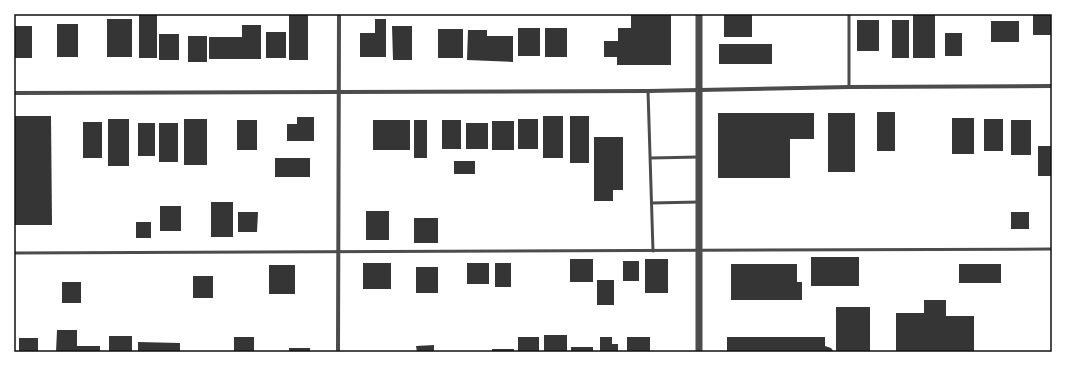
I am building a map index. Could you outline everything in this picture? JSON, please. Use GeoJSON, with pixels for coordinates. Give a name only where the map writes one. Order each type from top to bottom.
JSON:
{"type":"FeatureCollection","features":[{"type":"Feature","properties":{"kind":"street"},"geometry":{"type":"LineString","coordinates":[[338,352],[339,14]]}},
{"type":"Feature","properties":{"kind":"street"},"geometry":{"type":"LineString","coordinates":[[698,14],[699,352]]}},
{"type":"Feature","properties":{"kind":"street"},"geometry":{"type":"LineString","coordinates":[[14,93],[648,91],[849,87],[1052,86]]}},
{"type":"Feature","properties":{"kind":"lane"},"geometry":{"type":"LineString","coordinates":[[849,14],[849,87]]}},
{"type":"Feature","properties":{"kind":"lane"},"geometry":{"type":"LineString","coordinates":[[648,91],[653,251]]}},
{"type":"Feature","properties":{"kind":"lane"},"geometry":{"type":"LineString","coordinates":[[651,158],[699,157]]}},
{"type":"Feature","properties":{"kind":"lane"},"geometry":{"type":"LineString","coordinates":[[652,203],[699,202]]}},
{"type":"Feature","properties":{"kind":"lane"},"geometry":{"type":"LineString","coordinates":[[14,253],[1052,249]]}},
{"type":"Feature","properties":{"kind":"building"},"geometry":{"type":"Polygon","coordinates":[[[139,14],[157,14],[157,58],[139,58],[139,14]]]}},
{"type":"Feature","properties":{"kind":"building"},"geometry":{"type":"Polygon","coordinates":[[[289,14],[308,14],[308,60],[289,60],[289,14]]]}},
{"type":"Feature","properties":{"kind":"building"},"geometry":{"type":"Polygon","coordinates":[[[631,14],[671,14],[671,65],[617,65],[617,57],[604,57],[604,41],[618,41],[618,28],[631,28],[631,14]]]}},
{"type":"Feature","properties":{"kind":"building"},"geometry":{"type":"Polygon","coordinates":[[[724,14],[752,14],[752,37],[724,37],[724,14]]]}},
{"type":"Feature","properties":{"kind":"building"},"geometry":{"type":"Polygon","coordinates":[[[913,14],[935,14],[935,58],[913,58],[913,14]]]}},
{"type":"Feature","properties":{"kind":"building"},"geometry":{"type":"Polygon","coordinates":[[[1033,14],[1052,14],[1052,35],[1033,35],[1033,14]]]}},
{"type":"Feature","properties":{"kind":"building"},"geometry":{"type":"Polygon","coordinates":[[[107,19],[132,19],[132,57],[107,57],[107,19]]]}},
{"type":"Feature","properties":{"kind":"building"},"geometry":{"type":"Polygon","coordinates":[[[375,19],[386,19],[386,57],[360,57],[360,33],[375,33],[375,19]]]}},
{"type":"Feature","properties":{"kind":"building"},"geometry":{"type":"Polygon","coordinates":[[[857,20],[879,20],[879,51],[857,51],[857,20]]]}},
{"type":"Feature","properties":{"kind":"building"},"geometry":{"type":"Polygon","coordinates":[[[892,20],[909,20],[909,58],[892,58],[892,20]]]}},
{"type":"Feature","properties":{"kind":"building"},"geometry":{"type":"Polygon","coordinates":[[[991,21],[1019,21],[1019,42],[991,42],[991,21]]]}},
{"type":"Feature","properties":{"kind":"building"},"geometry":{"type":"Polygon","coordinates":[[[57,24],[78,24],[78,57],[57,57],[57,24]]]}},
{"type":"Feature","properties":{"kind":"building"},"geometry":{"type":"Polygon","coordinates":[[[242,25],[261,25],[261,59],[209,59],[209,37],[242,37],[242,25]]]}},
{"type":"Feature","properties":{"kind":"building"},"geometry":{"type":"Polygon","coordinates":[[[14,26],[32,26],[32,58],[14,58],[14,26]]]}},
{"type":"Feature","properties":{"kind":"building"},"geometry":{"type":"Polygon","coordinates":[[[392,26],[412,26],[412,60],[393,60],[392,26]]]}},
{"type":"Feature","properties":{"kind":"building"},"geometry":{"type":"Polygon","coordinates":[[[518,28],[540,28],[540,56],[518,56],[518,28]]]}},
{"type":"Feature","properties":{"kind":"building"},"geometry":{"type":"Polygon","coordinates":[[[545,28],[567,28],[567,57],[545,57],[545,28]]]}},
{"type":"Feature","properties":{"kind":"building"},"geometry":{"type":"Polygon","coordinates":[[[438,29],[463,29],[463,58],[438,58],[438,29]]]}},
{"type":"Feature","properties":{"kind":"building"},"geometry":{"type":"Polygon","coordinates":[[[468,30],[487,30],[487,36],[513,36],[513,62],[467,60],[468,30]]]}},
{"type":"Feature","properties":{"kind":"building"},"geometry":{"type":"Polygon","coordinates":[[[266,32],[286,32],[286,58],[266,58],[266,32]]]}},
{"type":"Feature","properties":{"kind":"building"},"geometry":{"type":"Polygon","coordinates":[[[945,33],[962,33],[962,56],[945,56],[945,33]]]}},
{"type":"Feature","properties":{"kind":"building"},"geometry":{"type":"Polygon","coordinates":[[[159,34],[179,34],[179,60],[159,60],[159,34]]]}},
{"type":"Feature","properties":{"kind":"building"},"geometry":{"type":"Polygon","coordinates":[[[188,36],[207,36],[207,62],[188,62],[188,36]]]}},
{"type":"Feature","properties":{"kind":"building"},"geometry":{"type":"Polygon","coordinates":[[[719,44],[772,44],[772,64],[719,64],[719,44]]]}},
{"type":"Feature","properties":{"kind":"building"},"geometry":{"type":"Polygon","coordinates":[[[877,112],[895,112],[895,151],[877,151],[877,112]]]}},
{"type":"Feature","properties":{"kind":"building"},"geometry":{"type":"Polygon","coordinates":[[[718,113],[814,113],[814,139],[790,139],[790,178],[718,178],[718,113]]]}},
{"type":"Feature","properties":{"kind":"building"},"geometry":{"type":"Polygon","coordinates":[[[828,113],[855,113],[855,172],[828,172],[828,113]]]}},
{"type":"Feature","properties":{"kind":"building"},"geometry":{"type":"Polygon","coordinates":[[[14,116],[51,116],[52,225],[14,225],[14,116]]]}},
{"type":"Feature","properties":{"kind":"building"},"geometry":{"type":"Polygon","coordinates":[[[543,116],[563,116],[563,158],[543,158],[543,116]]]}},
{"type":"Feature","properties":{"kind":"building"},"geometry":{"type":"Polygon","coordinates":[[[570,116],[589,116],[589,163],[570,163],[570,116]]]}},
{"type":"Feature","properties":{"kind":"building"},"geometry":{"type":"Polygon","coordinates":[[[297,117],[314,117],[314,141],[287,141],[287,124],[297,124],[297,117]]]}},
{"type":"Feature","properties":{"kind":"building"},"geometry":{"type":"Polygon","coordinates":[[[952,118],[974,118],[974,154],[952,154],[952,118]]]}},
{"type":"Feature","properties":{"kind":"building"},"geometry":{"type":"Polygon","coordinates":[[[108,119],[129,119],[129,166],[108,166],[108,119]]]}},
{"type":"Feature","properties":{"kind":"building"},"geometry":{"type":"Polygon","coordinates":[[[184,119],[207,119],[207,165],[184,165],[184,119]]]}},
{"type":"Feature","properties":{"kind":"building"},"geometry":{"type":"Polygon","coordinates":[[[518,119],[538,119],[538,149],[518,149],[518,119]]]}},
{"type":"Feature","properties":{"kind":"building"},"geometry":{"type":"Polygon","coordinates":[[[984,119],[1003,119],[1003,151],[984,151],[984,119]]]}},
{"type":"Feature","properties":{"kind":"building"},"geometry":{"type":"Polygon","coordinates":[[[237,120],[257,120],[257,150],[237,150],[237,120]]]}},
{"type":"Feature","properties":{"kind":"building"},"geometry":{"type":"Polygon","coordinates":[[[373,120],[410,120],[410,150],[373,150],[373,120]]]}},
{"type":"Feature","properties":{"kind":"building"},"geometry":{"type":"Polygon","coordinates":[[[414,120],[427,120],[427,158],[414,158],[414,120]]]}},
{"type":"Feature","properties":{"kind":"building"},"geometry":{"type":"Polygon","coordinates":[[[442,120],[461,120],[461,149],[442,149],[442,120]]]}},
{"type":"Feature","properties":{"kind":"building"},"geometry":{"type":"Polygon","coordinates":[[[1011,120],[1031,120],[1031,155],[1011,155],[1011,120]]]}},
{"type":"Feature","properties":{"kind":"building"},"geometry":{"type":"Polygon","coordinates":[[[492,121],[514,121],[514,150],[492,150],[492,121]]]}},
{"type":"Feature","properties":{"kind":"building"},"geometry":{"type":"Polygon","coordinates":[[[83,122],[102,122],[102,158],[83,158],[83,122]]]}},
{"type":"Feature","properties":{"kind":"building"},"geometry":{"type":"Polygon","coordinates":[[[138,123],[155,123],[155,156],[138,156],[138,123]]]}},
{"type":"Feature","properties":{"kind":"building"},"geometry":{"type":"Polygon","coordinates":[[[159,123],[178,123],[178,162],[159,162],[159,123]]]}},
{"type":"Feature","properties":{"kind":"building"},"geometry":{"type":"Polygon","coordinates":[[[466,123],[488,123],[488,149],[466,149],[466,123]]]}},
{"type":"Feature","properties":{"kind":"building"},"geometry":{"type":"Polygon","coordinates":[[[594,137],[623,137],[623,190],[613,190],[613,201],[594,201],[594,137]]]}},
{"type":"Feature","properties":{"kind":"building"},"geometry":{"type":"Polygon","coordinates":[[[1038,146],[1052,146],[1052,176],[1038,176],[1038,146]]]}},
{"type":"Feature","properties":{"kind":"building"},"geometry":{"type":"Polygon","coordinates":[[[275,158],[310,158],[310,177],[275,177],[275,158]]]}},
{"type":"Feature","properties":{"kind":"building"},"geometry":{"type":"Polygon","coordinates":[[[454,161],[475,161],[475,174],[454,174],[454,161]]]}},
{"type":"Feature","properties":{"kind":"building"},"geometry":{"type":"Polygon","coordinates":[[[211,202],[233,202],[233,237],[211,237],[211,202]]]}},
{"type":"Feature","properties":{"kind":"building"},"geometry":{"type":"Polygon","coordinates":[[[160,206],[181,206],[181,231],[160,231],[160,206]]]}},
{"type":"Feature","properties":{"kind":"building"},"geometry":{"type":"Polygon","coordinates":[[[366,211],[389,211],[389,240],[366,240],[366,211]]]}},
{"type":"Feature","properties":{"kind":"building"},"geometry":{"type":"Polygon","coordinates":[[[238,212],[258,212],[257,232],[238,232],[238,212]]]}},
{"type":"Feature","properties":{"kind":"building"},"geometry":{"type":"Polygon","coordinates":[[[1011,212],[1029,212],[1029,229],[1011,229],[1011,212]]]}},
{"type":"Feature","properties":{"kind":"building"},"geometry":{"type":"Polygon","coordinates":[[[414,218],[438,218],[438,243],[414,243],[414,218]]]}},
{"type":"Feature","properties":{"kind":"building"},"geometry":{"type":"Polygon","coordinates":[[[136,222],[151,222],[151,238],[136,238],[136,222]]]}},
{"type":"Feature","properties":{"kind":"building"},"geometry":{"type":"Polygon","coordinates":[[[811,257],[859,257],[859,286],[811,286],[811,257]]]}},
{"type":"Feature","properties":{"kind":"building"},"geometry":{"type":"Polygon","coordinates":[[[570,259],[593,259],[593,282],[570,282],[570,259]]]}},
{"type":"Feature","properties":{"kind":"building"},"geometry":{"type":"Polygon","coordinates":[[[645,259],[668,259],[668,293],[645,293],[645,259]]]}},
{"type":"Feature","properties":{"kind":"building"},"geometry":{"type":"Polygon","coordinates":[[[623,261],[639,261],[639,281],[623,281],[623,261]]]}},
{"type":"Feature","properties":{"kind":"building"},"geometry":{"type":"Polygon","coordinates":[[[363,263],[391,263],[391,289],[363,289],[363,263]]]}},
{"type":"Feature","properties":{"kind":"building"},"geometry":{"type":"Polygon","coordinates":[[[467,263],[489,263],[489,284],[467,284],[467,263]]]}},
{"type":"Feature","properties":{"kind":"building"},"geometry":{"type":"Polygon","coordinates":[[[495,263],[511,263],[511,287],[495,287],[495,263]]]}},
{"type":"Feature","properties":{"kind":"building"},"geometry":{"type":"Polygon","coordinates":[[[731,264],[797,264],[797,282],[802,282],[802,300],[731,300],[731,264]]]}},
{"type":"Feature","properties":{"kind":"building"},"geometry":{"type":"Polygon","coordinates":[[[959,264],[1001,264],[1001,283],[959,283],[959,264]]]}},
{"type":"Feature","properties":{"kind":"building"},"geometry":{"type":"Polygon","coordinates":[[[269,265],[295,265],[295,294],[269,294],[269,265]]]}},
{"type":"Feature","properties":{"kind":"building"},"geometry":{"type":"Polygon","coordinates":[[[416,267],[438,267],[438,293],[416,293],[416,267]]]}},
{"type":"Feature","properties":{"kind":"building"},"geometry":{"type":"Polygon","coordinates":[[[193,276],[213,276],[213,298],[193,298],[193,276]]]}},
{"type":"Feature","properties":{"kind":"building"},"geometry":{"type":"Polygon","coordinates":[[[597,280],[614,280],[614,305],[597,305],[597,280]]]}},
{"type":"Feature","properties":{"kind":"building"},"geometry":{"type":"Polygon","coordinates":[[[62,282],[81,282],[81,303],[62,303],[62,282]]]}},
{"type":"Feature","properties":{"kind":"building"},"geometry":{"type":"Polygon","coordinates":[[[924,300],[946,300],[946,316],[974,316],[974,352],[896,352],[896,313],[924,313],[924,300]]]}},
{"type":"Feature","properties":{"kind":"building"},"geometry":{"type":"Polygon","coordinates":[[[836,307],[870,307],[870,352],[836,352],[836,307]]]}},
{"type":"Feature","properties":{"kind":"building"},"geometry":{"type":"Polygon","coordinates":[[[57,330],[77,330],[77,346],[100,346],[100,352],[56,352],[57,330]]]}},
{"type":"Feature","properties":{"kind":"building"},"geometry":{"type":"Polygon","coordinates":[[[544,335],[567,335],[567,352],[544,352],[544,335]]]}},
{"type":"Feature","properties":{"kind":"building"},"geometry":{"type":"Polygon","coordinates":[[[109,336],[132,336],[132,352],[109,352],[109,336]]]}},
{"type":"Feature","properties":{"kind":"building"},"geometry":{"type":"Polygon","coordinates":[[[234,337],[254,337],[254,352],[234,352],[234,337]]]}},
{"type":"Feature","properties":{"kind":"building"},"geometry":{"type":"Polygon","coordinates":[[[518,337],[539,337],[539,352],[518,352],[518,337]]]}},
{"type":"Feature","properties":{"kind":"building"},"geometry":{"type":"Polygon","coordinates":[[[600,337],[612,337],[612,344],[618,344],[618,352],[600,352],[600,337]]]}},
{"type":"Feature","properties":{"kind":"building"},"geometry":{"type":"Polygon","coordinates":[[[627,337],[650,337],[650,352],[627,352],[627,337]]]}},
{"type":"Feature","properties":{"kind":"building"},"geometry":{"type":"Polygon","coordinates":[[[727,337],[825,337],[825,346],[831,348],[834,352],[727,352],[727,337]]]}},
{"type":"Feature","properties":{"kind":"building"},"geometry":{"type":"Polygon","coordinates":[[[19,338],[38,338],[38,352],[19,352],[19,338]]]}},
{"type":"Feature","properties":{"kind":"building"},"geometry":{"type":"Polygon","coordinates":[[[138,342],[180,343],[180,352],[138,352],[138,342]]]}},
{"type":"Feature","properties":{"kind":"building"},"geometry":{"type":"Polygon","coordinates":[[[434,345],[434,352],[417,352],[416,346],[434,345]]]}},
{"type":"Feature","properties":{"kind":"building"},"geometry":{"type":"Polygon","coordinates":[[[571,347],[593,347],[593,352],[571,352],[571,347]]]}},
{"type":"Feature","properties":{"kind":"building"},"geometry":{"type":"Polygon","coordinates":[[[289,348],[310,348],[310,352],[289,352],[289,348]]]}},
{"type":"Feature","properties":{"kind":"building"},"geometry":{"type":"Polygon","coordinates":[[[492,349],[514,349],[514,352],[492,352],[492,349]]]}}]}
